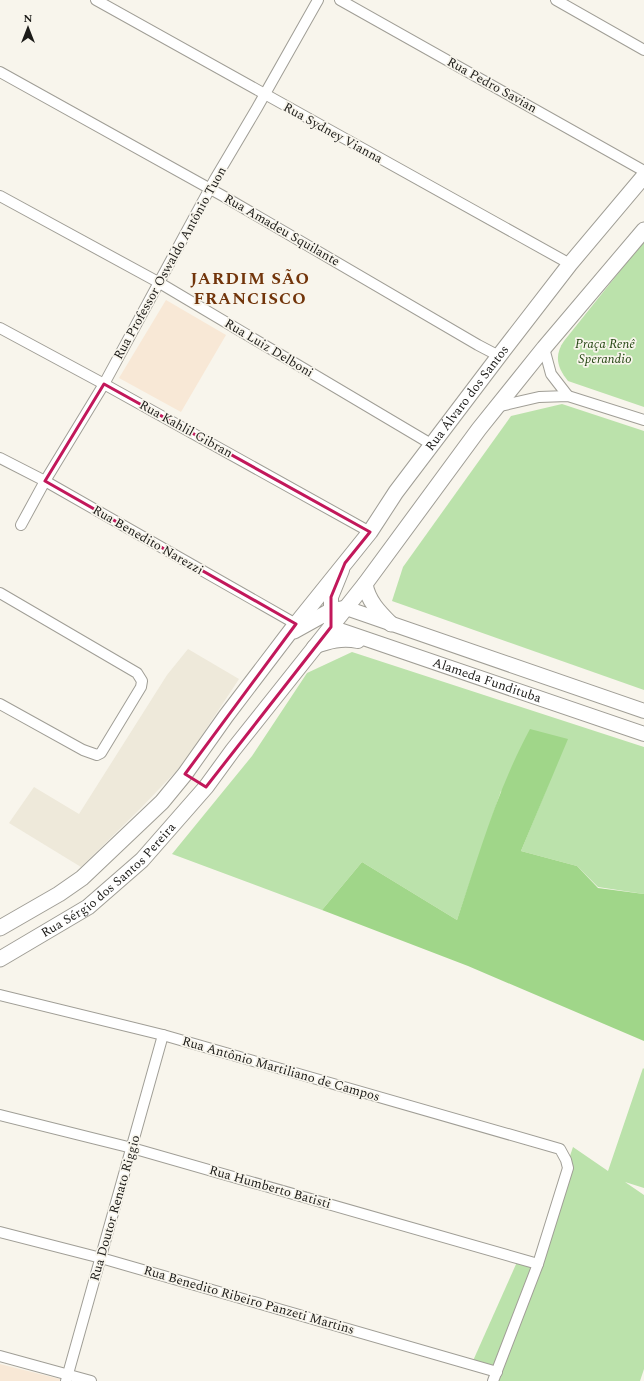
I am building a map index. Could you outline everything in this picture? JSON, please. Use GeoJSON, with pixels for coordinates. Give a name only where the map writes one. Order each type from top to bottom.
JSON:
{"type":"FeatureCollection","features":[{"type":"Feature","properties":{"kind":"main road","name":"Rua Álvaro dos Santos"},"geometry":{"type":"LineString","coordinates":[[0,928],[59,894],[82,878],[162,802],[185,774],[286,636],[370,532],[396,492],[431,444],[570,264],[644,176]]}},
{"type":"Feature","properties":{"kind":"main road","name":"Rua Sérgio dos Santos Pereira"},"geometry":{"type":"LineString","coordinates":[[0,959],[88,907],[142,860],[206,788],[233,750],[366,584],[396,540],[496,407],[644,230]]}},
{"type":"Feature","properties":{"kind":"main road"},"geometry":{"type":"LineString","coordinates":[[331,627],[331,597],[345,564]]}},
{"type":"Feature","properties":{"kind":"main road"},"geometry":{"type":"LineString","coordinates":[[366,584],[367,591],[375,608],[391,624]]}},
{"type":"Feature","properties":{"kind":"main road"},"geometry":{"type":"LineString","coordinates":[[286,636],[330,611],[346,608]]}},
{"type":"Feature","properties":{"kind":"main road","name":"Alameda Fundituba"},"geometry":{"type":"LineString","coordinates":[[346,608],[644,711]]}},
{"type":"Feature","properties":{"kind":"main road","name":"Alameda Fundituba"},"geometry":{"type":"LineString","coordinates":[[331,627],[644,734]]}},
{"type":"Feature","properties":{"kind":"main road"},"geometry":{"type":"LineString","coordinates":[[314,647],[329,641],[348,640],[395,648]]}},
{"type":"Feature","properties":{"kind":"main road"},"geometry":{"type":"LineString","coordinates":[[185,774],[206,788]]}},
{"type":"Feature","properties":{"kind":"street","name":"Rua Sydney Vianna"},"geometry":{"type":"LineString","coordinates":[[96,0],[570,264]]}},
{"type":"Feature","properties":{"kind":"street","name":"Rua Professor Oswaldo Antônio Tuon"},"geometry":{"type":"LineString","coordinates":[[22,525],[44,481],[104,384],[158,282],[318,0]]}},
{"type":"Feature","properties":{"kind":"street","name":"Rua Pedro Savian"},"geometry":{"type":"LineString","coordinates":[[340,0],[644,171]]}},
{"type":"Feature","properties":{"kind":"street"},"geometry":{"type":"LineString","coordinates":[[556,0],[644,50]]}},
{"type":"Feature","properties":{"kind":"street","name":"Rua Amadeu Squilante"},"geometry":{"type":"LineString","coordinates":[[0,72],[210,189],[499,356]]}},
{"type":"Feature","properties":{"kind":"street","name":"Rua Luiz Delboni"},"geometry":{"type":"LineString","coordinates":[[0,196],[158,282],[431,444]]}},
{"type":"Feature","properties":{"kind":"street","name":"Rua Kahlil Gibran"},"geometry":{"type":"LineString","coordinates":[[0,328],[370,532]]}},
{"type":"Feature","properties":{"kind":"street"},"geometry":{"type":"LineString","coordinates":[[544,348],[551,374],[568,396]]}},
{"type":"Feature","properties":{"kind":"street"},"geometry":{"type":"LineString","coordinates":[[496,407],[539,397],[568,396],[644,420]]}},
{"type":"Feature","properties":{"kind":"street","name":"Rua Benedito Narezzi"},"geometry":{"type":"LineString","coordinates":[[0,458],[44,481],[296,624]]}},
{"type":"Feature","properties":{"kind":"street"},"geometry":{"type":"LineString","coordinates":[[0,593],[137,673],[142,681],[141,687],[101,754],[97,755],[83,750],[0,704]]}},
{"type":"Feature","properties":{"kind":"street","name":"Rua Antônio Martiliano de Campos"},"geometry":{"type":"LineString","coordinates":[[0,995],[163,1035],[560,1148],[568,1168],[538,1264]]}},
{"type":"Feature","properties":{"kind":"street","name":"Rua Doutor Renato Riggio"},"geometry":{"type":"LineString","coordinates":[[67,1378],[163,1035]]}},
{"type":"Feature","properties":{"kind":"street","name":"Rua Humberto Batisti"},"geometry":{"type":"LineString","coordinates":[[0,1115],[132,1148],[538,1264]]}},
{"type":"Feature","properties":{"kind":"street","name":"Rua Benedito Ribeiro Panzeti Martins"},"geometry":{"type":"LineString","coordinates":[[0,1232],[101,1258],[495,1376]]}},
{"type":"Feature","properties":{"kind":"street"},"geometry":{"type":"LineString","coordinates":[[495,1376],[538,1264]]}},
{"type":"Feature","properties":{"kind":"street"},"geometry":{"type":"LineString","coordinates":[[0,1356],[67,1378],[91,1381]]}},
{"type":"Feature","properties":{"kind":"highlighted area"},"geometry":{"type":"Polygon","coordinates":[[[104,384],[370,532],[345,563],[331,597],[331,627],[206,787],[185,774],[296,624],[45,481],[104,384]]]}},
{"type":"Feature","properties":{"kind":"shaded area"},"geometry":{"type":"Polygon","coordinates":[[[166,300],[226,335],[181,412],[119,378],[166,300]]]}},
{"type":"Feature","properties":{"kind":"shaded area"},"geometry":{"type":"Polygon","coordinates":[[[188,649],[239,679],[183,764],[81,867],[9,823],[34,787],[79,814],[167,675],[188,649]]]}},
{"type":"Feature","properties":{"kind":"shaded area"},"geometry":{"type":"Polygon","coordinates":[[[0,1364],[60,1379],[60,1381],[0,1381],[0,1364]]]}},
{"type":"Feature","properties":{"kind":"green space","name":"Praça Renê Sperandio"},"geometry":{"type":"Polygon","coordinates":[[[644,241],[644,407],[568,381],[559,366],[558,356],[564,341],[644,241]]]}},
{"type":"Feature","properties":{"kind":"green space"},"geometry":{"type":"Polygon","coordinates":[[[562,404],[644,431],[644,690],[392,601],[403,567],[511,416],[562,404]]]}},
{"type":"Feature","properties":{"kind":"green space"},"geometry":{"type":"Polygon","coordinates":[[[352,652],[644,747],[644,894],[598,887],[577,866],[521,851],[549,783],[501,791],[457,920],[362,862],[322,910],[172,854],[252,756],[307,673],[352,652]]]}},
{"type":"Feature","properties":{"kind":"green space"},"geometry":{"type":"Polygon","coordinates":[[[530,729],[568,739],[521,851],[577,866],[598,888],[644,894],[644,1041],[468,966],[322,910],[362,862],[457,920],[498,799],[518,752],[530,729]]]}},
{"type":"Feature","properties":{"kind":"green space"},"geometry":{"type":"Polygon","coordinates":[[[643,1068],[644,1188],[625,1182],[644,1195],[644,1369],[640,1381],[494,1381],[573,1147],[608,1171],[643,1068]]]}},
{"type":"Feature","properties":{"kind":"green space"},"geometry":{"type":"Polygon","coordinates":[[[517,1262],[531,1267],[496,1370],[472,1363],[517,1262]]]}},
{"type":"Feature","properties":{"kind":"district","name":"JARDIM SÃO FRANCISCO"},"geometry":{"type":"Point","coordinates":[250,289]}}]}
